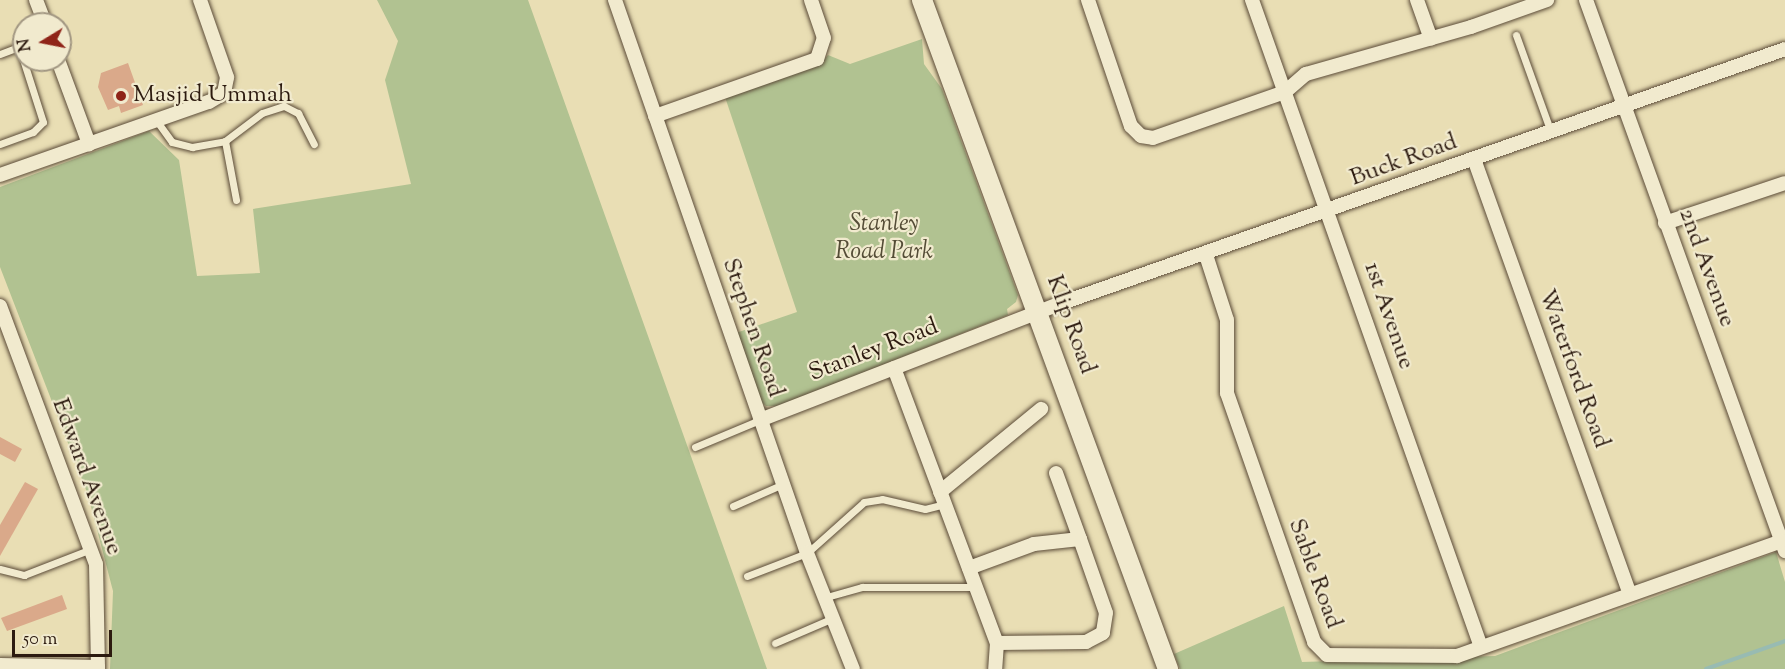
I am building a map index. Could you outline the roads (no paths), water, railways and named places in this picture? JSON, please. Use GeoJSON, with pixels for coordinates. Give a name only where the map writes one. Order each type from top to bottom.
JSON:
{"type":"FeatureCollection","features":[{"type":"Feature","properties":{"kind":"street"},"geometry":{"type":"LineString","coordinates":[[0,175],[218,98],[226,86],[224,65],[200,0]]}},
{"type":"Feature","properties":{"kind":"street","name":"Stephen Road"},"geometry":{"type":"LineString","coordinates":[[615,0],[807,553],[852,669]]}},
{"type":"Feature","properties":{"kind":"street"},"geometry":{"type":"LineString","coordinates":[[655,116],[817,59],[824,38],[811,0]]}},
{"type":"Feature","properties":{"kind":"street","name":"Klip Road"},"geometry":{"type":"LineString","coordinates":[[922,0],[1168,669]]}},
{"type":"Feature","properties":{"kind":"street"},"geometry":{"type":"LineString","coordinates":[[1088,0],[1129,120],[1141,136],[1159,138],[1285,92],[1306,74],[1431,39],[1547,0]]}},
{"type":"Feature","properties":{"kind":"street","name":"1st Avenue"},"geometry":{"type":"LineString","coordinates":[[1252,0],[1481,647]]}},
{"type":"Feature","properties":{"kind":"street"},"geometry":{"type":"LineString","coordinates":[[1417,0],[1431,39]]}},
{"type":"Feature","properties":{"kind":"street","name":"2nd Avenue"},"geometry":{"type":"LineString","coordinates":[[1586,0],[1783,546]]}},
{"type":"Feature","properties":{"kind":"street","name":"Buck Road"},"geometry":{"type":"LineString","coordinates":[[1038,312],[1206,255],[1785,49]]}},
{"type":"Feature","properties":{"kind":"street"},"geometry":{"type":"LineString","coordinates":[[62,72],[89,144]]}},
{"type":"Feature","properties":{"kind":"street","name":"Waterford Road"},"geometry":{"type":"LineString","coordinates":[[1474,159],[1630,594]]}},
{"type":"Feature","properties":{"kind":"street"},"geometry":{"type":"LineString","coordinates":[[1665,223],[1785,183]]}},
{"type":"Feature","properties":{"kind":"street","name":"Sable Road"},"geometry":{"type":"LineString","coordinates":[[1206,255],[1227,320],[1227,393],[1319,651],[1338,657],[1438,658],[1481,647],[1630,594],[1783,546]]}},
{"type":"Feature","properties":{"kind":"street","name":"Edward Avenue"},"geometry":{"type":"LineString","coordinates":[[0,306],[91,549],[97,580],[98,668]]}},
{"type":"Feature","properties":{"kind":"street","name":"Stanley Road"},"geometry":{"type":"LineString","coordinates":[[760,420],[1038,312]]}},
{"type":"Feature","properties":{"kind":"street"},"geometry":{"type":"LineString","coordinates":[[894,368],[997,643],[995,669]]}},
{"type":"Feature","properties":{"kind":"street"},"geometry":{"type":"LineString","coordinates":[[943,498],[1041,409]]}},
{"type":"Feature","properties":{"kind":"street"},"geometry":{"type":"LineString","coordinates":[[997,643],[1086,642],[1103,633],[1106,613],[1056,473]]}},
{"type":"Feature","properties":{"kind":"street"},"geometry":{"type":"LineString","coordinates":[[969,568],[1034,544],[1080,539]]}},
{"type":"Feature","properties":{"kind":"street"},"geometry":{"type":"LineString","coordinates":[[0,665],[98,668]]}},
{"type":"Feature","properties":{"kind":"lane"},"geometry":{"type":"LineString","coordinates":[[1516,34],[1551,132]]}},
{"type":"Feature","properties":{"kind":"lane"},"geometry":{"type":"LineString","coordinates":[[0,144],[33,132],[43,122],[29,72]]}},
{"type":"Feature","properties":{"kind":"lane"},"geometry":{"type":"LineString","coordinates":[[156,120],[165,136],[181,146],[225,141],[262,113],[284,106],[298,113],[314,144]]}},
{"type":"Feature","properties":{"kind":"lane"},"geometry":{"type":"LineString","coordinates":[[225,141],[236,200]]}},
{"type":"Feature","properties":{"kind":"lane","name":"Stanley Road"},"geometry":{"type":"LineString","coordinates":[[695,447],[760,420]]}},
{"type":"Feature","properties":{"kind":"lane"},"geometry":{"type":"LineString","coordinates":[[733,506],[783,484]]}},
{"type":"Feature","properties":{"kind":"lane"},"geometry":{"type":"LineString","coordinates":[[747,576],[807,553],[864,502],[882,499],[925,509],[943,498]]}},
{"type":"Feature","properties":{"kind":"lane"},"geometry":{"type":"LineString","coordinates":[[0,569],[24,575],[91,549]]}},
{"type":"Feature","properties":{"kind":"lane"},"geometry":{"type":"LineString","coordinates":[[824,598],[862,587],[976,587]]}},
{"type":"Feature","properties":{"kind":"lane"},"geometry":{"type":"LineString","coordinates":[[775,643],[831,619]]}},
{"type":"Feature","properties":{"kind":"waterway"},"geometry":{"type":"LineString","coordinates":[[1706,669],[1785,641]]}},
{"type":"Feature","properties":{"kind":"place","name":"Masjid Ummah"},"geometry":{"type":"Point","coordinates":[121,96]}},
{"type":"Feature","properties":{"kind":"park label","name":"Stanley Road Park"},"geometry":{"type":"Point","coordinates":[884,239]}}]}
